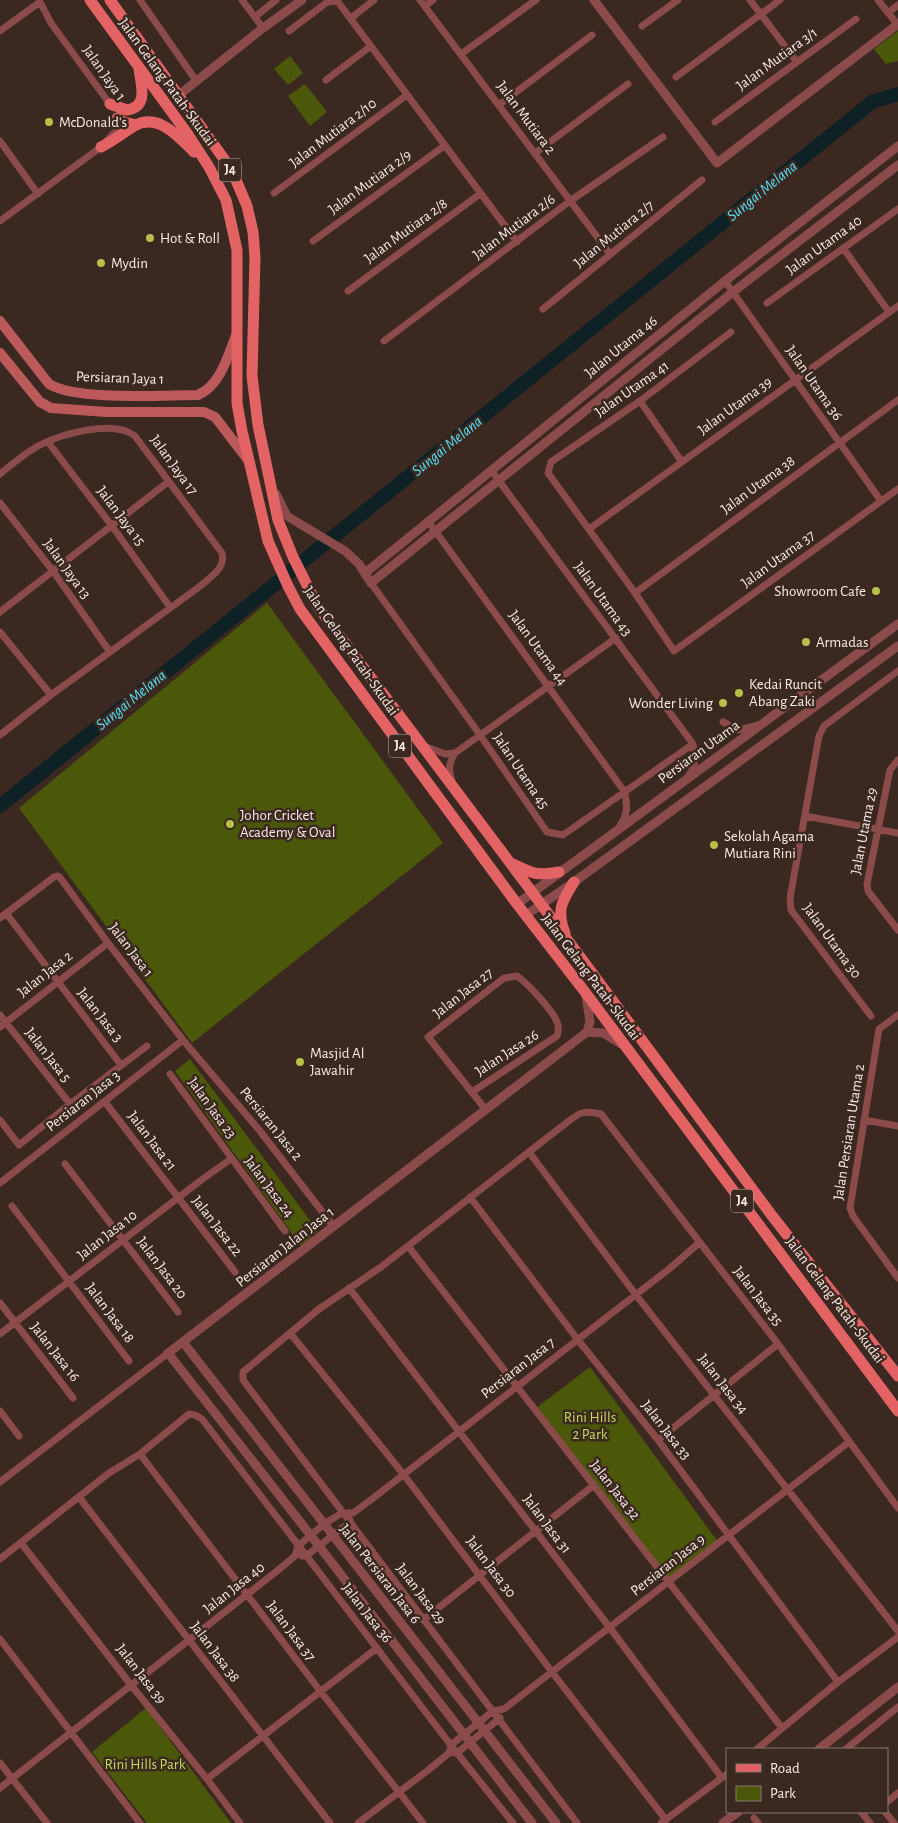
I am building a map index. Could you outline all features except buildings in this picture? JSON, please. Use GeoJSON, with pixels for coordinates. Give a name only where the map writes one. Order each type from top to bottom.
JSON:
{"type":"FeatureCollection","features":[{"type":"Feature","properties":{"kind":"main road","name":"Jalan Gelang Patah-Skudai"},"geometry":{"type":"LineString","coordinates":[[90,0],[187,133],[209,167],[226,200],[237,250],[236,335],[238,403],[242,431],[268,541],[300,609],[517,904],[898,1411]]}},
{"type":"Feature","properties":{"kind":"main road","name":"Jalan Gelang Patah-Skudai"},"geometry":{"type":"LineString","coordinates":[[110,0],[224,159],[236,180],[247,206],[253,232],[255,257],[252,376],[255,409],[278,520],[293,557],[318,607],[777,1223],[898,1376]]}},
{"type":"Feature","properties":{"kind":"main road"},"geometry":{"type":"LineString","coordinates":[[110,104],[127,110],[137,107],[141,103],[143,95],[138,66]]}},
{"type":"Feature","properties":{"kind":"main road"},"geometry":{"type":"LineString","coordinates":[[117,118],[136,125],[153,123],[164,126],[175,133],[209,167]]}},
{"type":"Feature","properties":{"kind":"main road"},"geometry":{"type":"LineString","coordinates":[[101,147],[136,125]]}},
{"type":"Feature","properties":{"kind":"main road","name":"Persiaran Jaya 1"},"geometry":{"type":"LineString","coordinates":[[0,321],[49,384],[57,389],[70,392],[198,395],[208,391],[215,382],[226,362],[236,335]]}},
{"type":"Feature","properties":{"kind":"main road"},"geometry":{"type":"LineString","coordinates":[[0,353],[40,402],[46,405],[60,409],[106,412],[204,412],[215,417],[221,423],[250,463]]}},
{"type":"Feature","properties":{"kind":"main road"},"geometry":{"type":"LineString","coordinates":[[106,412],[112,407],[112,399],[109,394]]}},
{"type":"Feature","properties":{"kind":"main road"},"geometry":{"type":"LineString","coordinates":[[509,862],[530,873],[542,876],[560,872]]}},
{"type":"Feature","properties":{"kind":"main road"},"geometry":{"type":"LineString","coordinates":[[568,942],[560,915],[562,900],[574,882]]}},
{"type":"Feature","properties":{"kind":"street"},"geometry":{"type":"LineString","coordinates":[[140,0],[197,82]]}},
{"type":"Feature","properties":{"kind":"street"},"geometry":{"type":"LineString","coordinates":[[242,0],[263,28]]}},
{"type":"Feature","properties":{"kind":"street"},"geometry":{"type":"LineString","coordinates":[[255,17],[276,0]]}},
{"type":"Feature","properties":{"kind":"street"},"geometry":{"type":"LineString","coordinates":[[179,95],[263,28],[302,0]]}},
{"type":"Feature","properties":{"kind":"street","name":"Jalan Mutiara 2"},"geometry":{"type":"LineString","coordinates":[[420,0],[610,254]]}},
{"type":"Feature","properties":{"kind":"street"},"geometry":{"type":"LineString","coordinates":[[425,6],[433,0]]}},
{"type":"Feature","properties":{"kind":"street"},"geometry":{"type":"LineString","coordinates":[[462,54],[536,0]]}},
{"type":"Feature","properties":{"kind":"street"},"geometry":{"type":"LineString","coordinates":[[594,0],[718,163],[898,24],[878,0]]}},
{"type":"Feature","properties":{"kind":"street"},"geometry":{"type":"LineString","coordinates":[[642,26],[678,0]]}},
{"type":"Feature","properties":{"kind":"street"},"geometry":{"type":"LineString","coordinates":[[750,0],[797,62]]}},
{"type":"Feature","properties":{"kind":"street"},"geometry":{"type":"LineString","coordinates":[[676,77],[780,0]]}},
{"type":"Feature","properties":{"kind":"street"},"geometry":{"type":"LineString","coordinates":[[351,18],[372,1]]}},
{"type":"Feature","properties":{"kind":"street","name":"Jalan Jaya 1"},"geometry":{"type":"LineString","coordinates":[[0,31],[40,2],[51,23],[110,104],[117,118],[116,131],[101,147],[0,221]]}},
{"type":"Feature","properties":{"kind":"street"},"geometry":{"type":"LineString","coordinates":[[289,31],[326,3],[338,2],[517,242]]}},
{"type":"Feature","properties":{"kind":"street"},"geometry":{"type":"LineString","coordinates":[[888,13],[898,5]]}},
{"type":"Feature","properties":{"kind":"street","name":"Jalan Mutiara 3/1"},"geometry":{"type":"LineString","coordinates":[[715,122],[856,19]]}},
{"type":"Feature","properties":{"kind":"street"},"geometry":{"type":"LineString","coordinates":[[499,105],[592,35]]}},
{"type":"Feature","properties":{"kind":"street"},"geometry":{"type":"LineString","coordinates":[[326,80],[371,46]]}},
{"type":"Feature","properties":{"kind":"street"},"geometry":{"type":"LineString","coordinates":[[535,153],[628,84]]}},
{"type":"Feature","properties":{"kind":"street","name":"Jalan Mutiara 2/10"},"geometry":{"type":"LineString","coordinates":[[274,193],[407,95]]}},
{"type":"Feature","properties":{"kind":"street","name":"Jalan Mutiara 2/6"},"geometry":{"type":"LineString","coordinates":[[384,342],[570,201],[663,137]]}},
{"type":"Feature","properties":{"kind":"street"},"geometry":{"type":"LineString","coordinates":[[0,141],[38,194]]}},
{"type":"Feature","properties":{"kind":"street","name":"Jalan Mutiara 2/9"},"geometry":{"type":"LineString","coordinates":[[313,241],[444,146]]}},
{"type":"Feature","properties":{"kind":"street","name":"Jalan Utama 46"},"geometry":{"type":"LineString","coordinates":[[365,573],[724,281],[898,146]]}},
{"type":"Feature","properties":{"kind":"street","name":"Jalan Utama 46"},"geometry":{"type":"LineString","coordinates":[[371,583],[732,292],[898,165]]}},
{"type":"Feature","properties":{"kind":"street","name":"Jalan Mutiara 2/7"},"geometry":{"type":"LineString","coordinates":[[543,309],[702,180]]}},
{"type":"Feature","properties":{"kind":"street","name":"Jalan Mutiara 2/8"},"geometry":{"type":"LineString","coordinates":[[348,291],[480,194]]}},
{"type":"Feature","properties":{"kind":"street","name":"Jalan Utama 40"},"geometry":{"type":"LineString","coordinates":[[767,303],[898,208]]}},
{"type":"Feature","properties":{"kind":"street"},"geometry":{"type":"LineString","coordinates":[[843,248],[889,312]]}},
{"type":"Feature","properties":{"kind":"street","name":"Jalan Utama 36"},"geometry":{"type":"LineString","coordinates":[[724,281],[881,501]]}},
{"type":"Feature","properties":{"kind":"street","name":"Jalan Utama 39"},"geometry":{"type":"LineString","coordinates":[[589,529],[898,306]]}},
{"type":"Feature","properties":{"kind":"street","name":"Jalan Utama 41"},"geometry":{"type":"LineString","coordinates":[[589,529],[548,473],[551,462],[640,401],[731,332]]}},
{"type":"Feature","properties":{"kind":"street","name":"Jalan Utama 38"},"geometry":{"type":"LineString","coordinates":[[635,593],[898,400]]}},
{"type":"Feature","properties":{"kind":"street"},"geometry":{"type":"LineString","coordinates":[[640,401],[682,462]]}},
{"type":"Feature","properties":{"kind":"street","name":"Jalan Jaya 17"},"geometry":{"type":"LineString","coordinates":[[0,474],[30,452],[48,442],[86,430],[112,428],[130,431],[222,552],[224,559],[219,569],[199,587],[170,607]]}},
{"type":"Feature","properties":{"kind":"street","name":"Jalan Jaya 15"},"geometry":{"type":"LineString","coordinates":[[48,442],[112,526],[170,607]]}},
{"type":"Feature","properties":{"kind":"street","name":"Jalan Utama 43"},"geometry":{"type":"LineString","coordinates":[[491,470],[693,744]]}},
{"type":"Feature","properties":{"kind":"street"},"geometry":{"type":"LineString","coordinates":[[269,478],[287,516],[345,552],[359,564],[371,583]]}},
{"type":"Feature","properties":{"kind":"street"},"geometry":{"type":"LineString","coordinates":[[0,612],[168,482]]}},
{"type":"Feature","properties":{"kind":"street","name":"Jalan Utama 37"},"geometry":{"type":"LineString","coordinates":[[635,593],[674,651],[898,489]]}},
{"type":"Feature","properties":{"kind":"street","name":"Jalan Jaya 13"},"geometry":{"type":"LineString","coordinates":[[0,503],[53,571],[110,652]]}},
{"type":"Feature","properties":{"kind":"street","name":"Jalan Utama 44"},"geometry":{"type":"LineString","coordinates":[[428,521],[624,791]]}},
{"type":"Feature","properties":{"kind":"street"},"geometry":{"type":"LineString","coordinates":[[589,529],[635,593]]}},
{"type":"Feature","properties":{"kind":"street","name":"Jalan Utama 45"},"geometry":{"type":"LineString","coordinates":[[371,583],[480,735],[546,832],[563,834],[693,744]]}},
{"type":"Feature","properties":{"kind":"street"},"geometry":{"type":"LineString","coordinates":[[0,735],[170,607]]}},
{"type":"Feature","properties":{"kind":"street","name":"Persiaran Utama"},"geometry":{"type":"LineString","coordinates":[[517,904],[898,624]]}},
{"type":"Feature","properties":{"kind":"street"},"geometry":{"type":"LineString","coordinates":[[0,632],[51,695]]}},
{"type":"Feature","properties":{"kind":"street"},"geometry":{"type":"LineString","coordinates":[[454,788],[449,772],[449,763],[455,753],[616,638]]}},
{"type":"Feature","properties":{"kind":"street","name":"Persiaran Utama"},"geometry":{"type":"LineString","coordinates":[[526,915],[898,646]]}},
{"type":"Feature","properties":{"kind":"street","name":"Jalan Utama 30"},"geometry":{"type":"LineString","coordinates":[[871,1016],[791,910],[790,898],[819,736],[824,726],[898,671]]}},
{"type":"Feature","properties":{"kind":"street"},"geometry":{"type":"LineString","coordinates":[[723,722],[739,730],[760,725]]}},
{"type":"Feature","properties":{"kind":"street"},"geometry":{"type":"LineString","coordinates":[[421,744],[444,754],[455,753]]}},
{"type":"Feature","properties":{"kind":"street"},"geometry":{"type":"LineString","coordinates":[[684,781],[692,772],[694,765],[693,744]]}},
{"type":"Feature","properties":{"kind":"street","name":"Jalan Utama 29"},"geometry":{"type":"LineString","coordinates":[[898,760],[890,770],[867,884],[868,891],[898,930]]}},
{"type":"Feature","properties":{"kind":"street"},"geometry":{"type":"LineString","coordinates":[[616,831],[626,818],[628,803],[624,791]]}},
{"type":"Feature","properties":{"kind":"street"},"geometry":{"type":"LineString","coordinates":[[804,816],[898,833]]}},
{"type":"Feature","properties":{"kind":"street","name":"Jalan Jasa 1"},"geometry":{"type":"LineString","coordinates":[[3,915],[58,876],[184,1040]]}},
{"type":"Feature","properties":{"kind":"street","name":"Jalan Jasa 3"},"geometry":{"type":"LineString","coordinates":[[3,915],[121,1065]]}},
{"type":"Feature","properties":{"kind":"street","name":"Jalan Jasa 2"},"geometry":{"type":"LineString","coordinates":[[3,1025],[108,943]]}},
{"type":"Feature","properties":{"kind":"street","name":"Jalan Jasa 27"},"geometry":{"type":"LineString","coordinates":[[472,1092],[428,1038],[504,978],[517,976],[530,986],[557,1020],[559,1027],[557,1036]]}},
{"type":"Feature","properties":{"kind":"street"},"geometry":{"type":"LineString","coordinates":[[585,992],[590,1010],[590,1022],[587,1032],[603,1034],[626,1047]]}},
{"type":"Feature","properties":{"kind":"street","name":"Jalan Jasa 5"},"geometry":{"type":"LineString","coordinates":[[0,1015],[3,1025],[70,1104]]}},
{"type":"Feature","properties":{"kind":"street","name":"Jalan Persiaran Utama 2"},"geometry":{"type":"LineString","coordinates":[[898,1016],[879,1029],[850,1208],[898,1278]]}},
{"type":"Feature","properties":{"kind":"street","name":"Persiaran Jalan Jasa 1"},"geometry":{"type":"LineString","coordinates":[[0,1482],[587,1032]]}},
{"type":"Feature","properties":{"kind":"street","name":"Jalan Jasa 26"},"geometry":{"type":"LineString","coordinates":[[472,1092],[557,1036]]}},
{"type":"Feature","properties":{"kind":"street","name":"Persiaran Jasa 3"},"geometry":{"type":"LineString","coordinates":[[0,1183],[184,1040]]}},
{"type":"Feature","properties":{"kind":"street","name":"Persiaran Jasa 2"},"geometry":{"type":"LineString","coordinates":[[184,1040],[260,1131],[334,1226]]}},
{"type":"Feature","properties":{"kind":"street"},"geometry":{"type":"LineString","coordinates":[[0,1120],[19,1145],[147,1046]]}},
{"type":"Feature","properties":{"kind":"street","name":"Jalan Jasa 23"},"geometry":{"type":"LineString","coordinates":[[170,1074],[231,1159]]}},
{"type":"Feature","properties":{"kind":"street"},"geometry":{"type":"LineString","coordinates":[[472,1092],[486,1110]]}},
{"type":"Feature","properties":{"kind":"street","name":"Jalan Jasa 21"},"geometry":{"type":"LineString","coordinates":[[105,1102],[178,1198]]}},
{"type":"Feature","properties":{"kind":"street","name":"Jalan Jasa 35"},"geometry":{"type":"LineString","coordinates":[[529,1152],[583,1111],[601,1114],[778,1344],[898,1508]]}},
{"type":"Feature","properties":{"kind":"street"},"geometry":{"type":"LineString","coordinates":[[864,1120],[898,1126]]}},
{"type":"Feature","properties":{"kind":"street"},"geometry":{"type":"LineString","coordinates":[[290,1333],[349,1288],[381,1267],[529,1152]]}},
{"type":"Feature","properties":{"kind":"street","name":"Jalan Jasa 34"},"geometry":{"type":"LineString","coordinates":[[529,1152],[636,1295],[898,1632]]}},
{"type":"Feature","properties":{"kind":"street","name":"Jalan Jasa 10"},"geometry":{"type":"LineString","coordinates":[[0,1334],[231,1159]]}},
{"type":"Feature","properties":{"kind":"street","name":"Jalan Jasa 24"},"geometry":{"type":"LineString","coordinates":[[231,1159],[285,1231]]}},
{"type":"Feature","properties":{"kind":"street","name":"Jalan Jasa 20"},"geometry":{"type":"LineString","coordinates":[[66,1164],[178,1312]]}},
{"type":"Feature","properties":{"kind":"street","name":"Jalan Jasa 33"},"geometry":{"type":"LineString","coordinates":[[470,1197],[578,1340],[658,1440],[838,1682]]}},
{"type":"Feature","properties":{"kind":"street","name":"Jalan Jasa 22"},"geometry":{"type":"LineString","coordinates":[[178,1198],[235,1272]]}},
{"type":"Feature","properties":{"kind":"street","name":"Jalan Jasa 18"},"geometry":{"type":"LineString","coordinates":[[12,1206],[129,1361]]}},
{"type":"Feature","properties":{"kind":"street","name":"Persiaran Jasa 7"},"geometry":{"type":"LineString","coordinates":[[352,1513],[636,1295],[699,1243]]}},
{"type":"Feature","properties":{"kind":"street","name":"Jalan Jasa 32"},"geometry":{"type":"LineString","coordinates":[[408,1246],[782,1728]]}},
{"type":"Feature","properties":{"kind":"street","name":"Jalan Jasa 31"},"geometry":{"type":"LineString","coordinates":[[349,1288],[724,1776]]}},
{"type":"Feature","properties":{"kind":"street","name":"Jalan Jasa 16"},"geometry":{"type":"LineString","coordinates":[[0,1303],[74,1398]]}},
{"type":"Feature","properties":{"kind":"street","name":"Jalan Jasa 29"},"geometry":{"type":"LineString","coordinates":[[290,1333],[244,1372],[243,1380],[577,1823]]}},
{"type":"Feature","properties":{"kind":"street","name":"Jalan Jasa 30"},"geometry":{"type":"LineString","coordinates":[[290,1333],[404,1474],[664,1821]]}},
{"type":"Feature","properties":{"kind":"street","name":"Jalan Persiaran Jasa 6"},"geometry":{"type":"LineString","coordinates":[[183,1342],[556,1823]]}},
{"type":"Feature","properties":{"kind":"street"},"geometry":{"type":"LineString","coordinates":[[658,1440],[713,1394],[778,1344]]}},
{"type":"Feature","properties":{"kind":"street","name":"Jalan Persiaran Jasa 6"},"geometry":{"type":"LineString","coordinates":[[168,1354],[319,1546],[532,1823]]}},
{"type":"Feature","properties":{"kind":"street"},"geometry":{"type":"LineString","coordinates":[[0,1411],[19,1436]]}},
{"type":"Feature","properties":{"kind":"street","name":"Jalan Jasa 36"},"geometry":{"type":"LineString","coordinates":[[140,1454],[189,1414],[202,1419],[457,1753],[513,1823]]}},
{"type":"Feature","properties":{"kind":"street","name":"Persiaran Jasa 9"},"geometry":{"type":"LineString","coordinates":[[451,1745],[493,1711],[504,1709],[849,1442]]}},
{"type":"Feature","properties":{"kind":"street"},"geometry":{"type":"LineString","coordinates":[[0,1559],[109,1473],[140,1454]]}},
{"type":"Feature","properties":{"kind":"street","name":"Jalan Jasa 37"},"geometry":{"type":"LineString","coordinates":[[140,1454],[423,1823]]}},
{"type":"Feature","properties":{"kind":"street"},"geometry":{"type":"LineString","coordinates":[[423,1620],[534,1531],[594,1486]]}},
{"type":"Feature","properties":{"kind":"street","name":"Jalan Jasa 38"},"geometry":{"type":"LineString","coordinates":[[80,1497],[330,1823]]}},
{"type":"Feature","properties":{"kind":"street"},"geometry":{"type":"LineString","coordinates":[[342,1513],[352,1513],[350,1522],[306,1556],[295,1556],[298,1546],[324,1524],[342,1513]]}},
{"type":"Feature","properties":{"kind":"street","name":"Jalan Jasa 39"},"geometry":{"type":"LineString","coordinates":[[21,1543],[240,1823]]}},
{"type":"Feature","properties":{"kind":"street","name":"Jalan Jasa 40"},"geometry":{"type":"LineString","coordinates":[[0,1788],[40,1754],[189,1641],[295,1556]]}},
{"type":"Feature","properties":{"kind":"street"},"geometry":{"type":"LineString","coordinates":[[758,1748],[838,1682],[898,1636]]}},
{"type":"Feature","properties":{"kind":"street"},"geometry":{"type":"LineString","coordinates":[[0,1639],[140,1823]]}},
{"type":"Feature","properties":{"kind":"street"},"geometry":{"type":"LineString","coordinates":[[207,1779],[377,1648]]}},
{"type":"Feature","properties":{"kind":"street"},"geometry":{"type":"LineString","coordinates":[[820,1748],[898,1687]]}},
{"type":"Feature","properties":{"kind":"street","name":"Persiaran Jasa 9"},"geometry":{"type":"LineString","coordinates":[[457,1753],[499,1720],[504,1709]]}},
{"type":"Feature","properties":{"kind":"street"},"geometry":{"type":"LineString","coordinates":[[848,1748],[897,1709]]}},
{"type":"Feature","properties":{"kind":"street"},"geometry":{"type":"LineString","coordinates":[[358,1823],[448,1753],[451,1745]]}},
{"type":"Feature","properties":{"kind":"street"},"geometry":{"type":"LineString","coordinates":[[448,1753],[457,1753]]}},
{"type":"Feature","properties":{"kind":"street"},"geometry":{"type":"LineString","coordinates":[[0,1763],[46,1823]]}},
{"type":"Feature","properties":{"kind":"street"},"geometry":{"type":"LineString","coordinates":[[664,1821],[724,1776]]}},
{"type":"Feature","properties":{"kind":"street"},"geometry":{"type":"LineString","coordinates":[[888,1801],[898,1793]]}},
{"type":"Feature","properties":{"kind":"street"},"geometry":{"type":"LineString","coordinates":[[723,1823],[737,1813]]}},
{"type":"Feature","properties":{"kind":"street"},"geometry":{"type":"LineString","coordinates":[[862,1813],[870,1823]]}},
{"type":"Feature","properties":{"kind":"street"},"geometry":{"type":"LineString","coordinates":[[886,1813],[894,1823]]}},
{"type":"Feature","properties":{"kind":"green space"},"geometry":{"type":"Polygon","coordinates":[[[898,31],[898,61],[886,64],[874,49],[898,31]]]}},
{"type":"Feature","properties":{"kind":"green space"},"geometry":{"type":"Polygon","coordinates":[[[290,56],[303,73],[288,85],[274,69],[290,56]]]}},
{"type":"Feature","properties":{"kind":"green space"},"geometry":{"type":"Polygon","coordinates":[[[305,84],[327,112],[310,126],[288,96],[305,84]]]}},
{"type":"Feature","properties":{"kind":"green space","name":"Johor Cricket Academy & Oval"},"geometry":{"type":"Polygon","coordinates":[[[267,603],[443,843],[192,1043],[19,808],[267,603]]]}},
{"type":"Feature","properties":{"kind":"green space"},"geometry":{"type":"Polygon","coordinates":[[[190,1059],[318,1231],[301,1246],[175,1071],[190,1059]]]}},
{"type":"Feature","properties":{"kind":"green space","name":"Rini Hills 2 Park"},"geometry":{"type":"Polygon","coordinates":[[[590,1367],[718,1542],[665,1582],[536,1408],[590,1367]]]}},
{"type":"Feature","properties":{"kind":"green space","name":"Rini Hills Park"},"geometry":{"type":"Polygon","coordinates":[[[146,1708],[231,1823],[147,1823],[92,1752],[146,1708]]]}},
{"type":"Feature","properties":{"kind":"waterway","name":"Sungai Melana"},"geometry":{"type":"LineString","coordinates":[[0,806],[872,102],[898,94]]}},
{"type":"Feature","properties":{"kind":"place","name":"McDonald's"},"geometry":{"type":"Point","coordinates":[49,122]}},
{"type":"Feature","properties":{"kind":"place","name":"Hot & Roll"},"geometry":{"type":"Point","coordinates":[150,238]}},
{"type":"Feature","properties":{"kind":"place","name":"Mydin"},"geometry":{"type":"Point","coordinates":[101,263]}},
{"type":"Feature","properties":{"kind":"place","name":"Showroom Cafe"},"geometry":{"type":"Point","coordinates":[876,591]}},
{"type":"Feature","properties":{"kind":"place","name":"Armadas"},"geometry":{"type":"Point","coordinates":[806,642]}},
{"type":"Feature","properties":{"kind":"place","name":"Kedai Runcit Abang Zaki"},"geometry":{"type":"Point","coordinates":[739,693]}},
{"type":"Feature","properties":{"kind":"place","name":"Wonder Living"},"geometry":{"type":"Point","coordinates":[723,703]}},
{"type":"Feature","properties":{"kind":"place","name":"Johor Cricket Academy & Oval"},"geometry":{"type":"Point","coordinates":[230,824]}},
{"type":"Feature","properties":{"kind":"place","name":"Sekolah Agama Mutiara Rini"},"geometry":{"type":"Point","coordinates":[714,845]}},
{"type":"Feature","properties":{"kind":"place","name":"Masjid Al Jawahir"},"geometry":{"type":"Point","coordinates":[300,1062]}}]}
